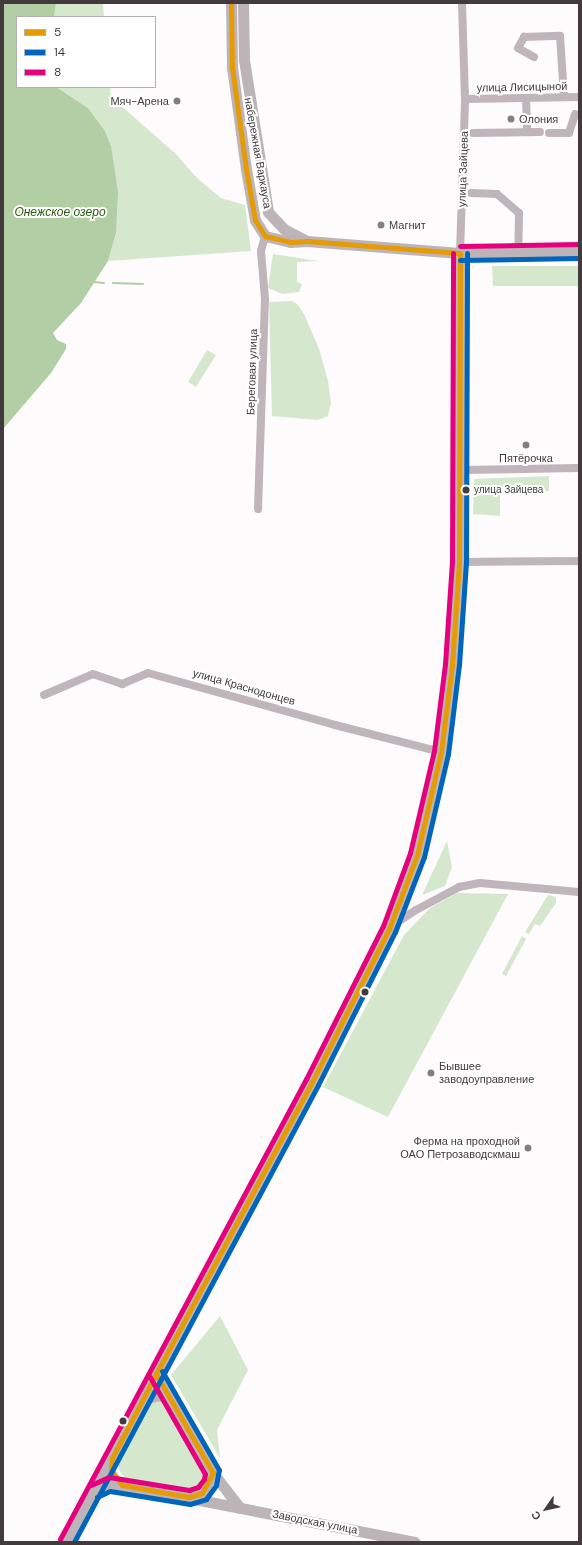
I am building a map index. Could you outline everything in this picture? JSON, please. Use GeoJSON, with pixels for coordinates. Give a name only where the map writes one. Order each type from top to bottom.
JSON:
{"type":"FeatureCollection","features":[{"type":"Feature","properties":{"kind":"main road","name":"набережная Варкауса"},"geometry":{"type":"LineString","coordinates":[[231,3],[232,67],[246,169],[262,232]]}},
{"type":"Feature","properties":{"kind":"main road","name":"набережная Варкауса"},"geometry":{"type":"LineString","coordinates":[[243,3],[244,60],[268,212],[274,221],[307,241]]}},
{"type":"Feature","properties":{"kind":"main road"},"geometry":{"type":"LineString","coordinates":[[262,232],[274,231],[274,221]]}},
{"type":"Feature","properties":{"kind":"main road"},"geometry":{"type":"LineString","coordinates":[[262,232],[290,242],[307,241],[460,253],[579,251]]}},
{"type":"Feature","properties":{"kind":"main road","name":"улица Зайцева"},"geometry":{"type":"LineString","coordinates":[[66,1542],[312,1082],[389,928],[417,855],[429,813],[441,752],[452,665],[459,562],[458,470],[460,253]]}},
{"type":"Feature","properties":{"kind":"main road"},"geometry":{"type":"LineString","coordinates":[[156,1374],[173,1401],[213,1473],[240,1508]]}},
{"type":"Feature","properties":{"kind":"main road"},"geometry":{"type":"LineString","coordinates":[[143,1399],[160,1395],[173,1401]]}},
{"type":"Feature","properties":{"kind":"main road"},"geometry":{"type":"LineString","coordinates":[[112,1458],[111,1469],[122,1485]]}},
{"type":"Feature","properties":{"kind":"main road"},"geometry":{"type":"LineString","coordinates":[[189,1497],[202,1493],[213,1473]]}},
{"type":"Feature","properties":{"kind":"main road","name":"Заводская улица"},"geometry":{"type":"LineString","coordinates":[[94,1491],[109,1484],[122,1485],[414,1542]]}},
{"type":"Feature","properties":{"kind":"street","name":"улица Зайцева"},"geometry":{"type":"LineString","coordinates":[[460,253],[465,99],[462,3]]}},
{"type":"Feature","properties":{"kind":"street"},"geometry":{"type":"LineString","coordinates":[[534,57],[518,48],[524,36],[560,36],[564,97]]}},
{"type":"Feature","properties":{"kind":"street","name":"улица Лисицыной"},"geometry":{"type":"LineString","coordinates":[[465,99],[579,97]]}},
{"type":"Feature","properties":{"kind":"street"},"geometry":{"type":"LineString","coordinates":[[526,98],[527,132]]}},
{"type":"Feature","properties":{"kind":"street"},"geometry":{"type":"LineString","coordinates":[[549,134],[569,133],[575,114]]}},
{"type":"Feature","properties":{"kind":"street"},"geometry":{"type":"LineString","coordinates":[[473,133],[540,132]]}},
{"type":"Feature","properties":{"kind":"street"},"geometry":{"type":"LineString","coordinates":[[471,194],[497,194],[519,213],[518,252]]}},
{"type":"Feature","properties":{"kind":"street","name":"Береговая улица"},"geometry":{"type":"LineString","coordinates":[[258,509],[265,299],[261,251],[262,232]]}},
{"type":"Feature","properties":{"kind":"street"},"geometry":{"type":"LineString","coordinates":[[458,470],[579,468]]}},
{"type":"Feature","properties":{"kind":"street"},"geometry":{"type":"LineString","coordinates":[[459,562],[579,560]]}},
{"type":"Feature","properties":{"kind":"street","name":"улица Краснодонцев"},"geometry":{"type":"LineString","coordinates":[[44,695],[93,674],[122,684],[148,673],[336,726],[441,752]]}},
{"type":"Feature","properties":{"kind":"street"},"geometry":{"type":"LineString","coordinates":[[389,928],[416,910],[459,887],[480,884],[579,892]]}},
{"type":"Feature","properties":{"kind":"shaded area"},"geometry":{"type":"Polygon","coordinates":[[[56,3],[103,3],[104,16],[54,16],[56,3]]]}},
{"type":"Feature","properties":{"kind":"shaded area"},"geometry":{"type":"Polygon","coordinates":[[[58,88],[110,88],[111,97],[176,154],[197,178],[221,198],[245,205],[251,251],[108,261],[116,233],[111,146],[105,131],[88,108],[58,88]]]}},
{"type":"Feature","properties":{"kind":"shaded area"},"geometry":{"type":"Polygon","coordinates":[[[273,254],[318,261],[297,262],[297,282],[302,284],[299,292],[282,294],[268,288],[273,254]]]}},
{"type":"Feature","properties":{"kind":"shaded area"},"geometry":{"type":"Polygon","coordinates":[[[492,266],[579,266],[579,286],[493,286],[492,266]]]}},
{"type":"Feature","properties":{"kind":"shaded area"},"geometry":{"type":"Polygon","coordinates":[[[292,301],[298,305],[305,316],[319,349],[328,381],[331,403],[328,416],[318,420],[272,416],[269,302],[292,301]]]}},
{"type":"Feature","properties":{"kind":"shaded area"},"geometry":{"type":"Polygon","coordinates":[[[207,350],[216,355],[196,387],[188,382],[207,350]]]}},
{"type":"Feature","properties":{"kind":"shaded area"},"geometry":{"type":"Polygon","coordinates":[[[549,476],[549,491],[500,492],[500,516],[473,514],[474,479],[549,476]]]}},
{"type":"Feature","properties":{"kind":"shaded area"},"geometry":{"type":"Polygon","coordinates":[[[447,841],[452,867],[445,886],[422,895],[447,841]]]}},
{"type":"Feature","properties":{"kind":"shaded area"},"geometry":{"type":"Polygon","coordinates":[[[457,893],[508,894],[388,1117],[323,1087],[404,935],[430,908],[457,893]]]}},
{"type":"Feature","properties":{"kind":"shaded area"},"geometry":{"type":"Polygon","coordinates":[[[548,895],[556,897],[556,903],[540,926],[535,924],[529,934],[525,932],[548,895]]]}},
{"type":"Feature","properties":{"kind":"shaded area"},"geometry":{"type":"Polygon","coordinates":[[[522,936],[526,939],[506,976],[502,974],[522,936]]]}},
{"type":"Feature","properties":{"kind":"shaded area"},"geometry":{"type":"Polygon","coordinates":[[[220,1316],[248,1370],[217,1430],[220,1458],[171,1375],[220,1316]]]}},
{"type":"Feature","properties":{"kind":"shaded area"},"geometry":{"type":"Polygon","coordinates":[[[158,1400],[169,1406],[206,1472],[206,1478],[198,1489],[189,1493],[130,1480],[124,1477],[119,1470],[118,1461],[148,1404],[158,1400]]]}},
{"type":"Feature","properties":{"kind":"water","name":"Онежское озеро"},"geometry":{"type":"Polygon","coordinates":[[[3,3],[56,3],[54,16],[16,16],[16,88],[58,88],[88,108],[105,131],[111,146],[118,192],[116,233],[108,261],[81,303],[53,333],[57,340],[66,344],[66,349],[51,373],[3,429],[3,3]]]}},
{"type":"Feature","properties":{"kind":"waterway"},"geometry":{"type":"LineString","coordinates":[[94,282],[104,283]]}},
{"type":"Feature","properties":{"kind":"waterway"},"geometry":{"type":"LineString","coordinates":[[113,283],[143,284]]}},
{"type":"Feature","properties":{"kind":"transit line","name":"5"},"geometry":{"type":"LineString","coordinates":[[231,3],[232,67],[246,169],[255,220],[265,236],[290,242],[307,241],[460,253]]}},
{"type":"Feature","properties":{"kind":"transit line","name":"8"},"geometry":{"type":"LineString","coordinates":[[460,246],[579,244]]}},
{"type":"Feature","properties":{"kind":"transit line","name":"8"},"geometry":{"type":"LineString","coordinates":[[60,1539],[306,1079],[383,926],[410,853],[434,751],[445,664],[452,562],[453,253]]}},
{"type":"Feature","properties":{"kind":"transit line","name":"5"},"geometry":{"type":"LineString","coordinates":[[156,1374],[312,1082],[389,929],[417,855],[441,752],[452,665],[459,562],[460,253]]}},
{"type":"Feature","properties":{"kind":"transit line","name":"14"},"geometry":{"type":"LineString","coordinates":[[74,1542],[318,1085],[395,932],[424,857],[448,754],[459,665],[466,562],[467,253]]}},
{"type":"Feature","properties":{"kind":"transit line","name":"14"},"geometry":{"type":"LineString","coordinates":[[460,260],[579,258]]}},
{"type":"Feature","properties":{"kind":"transit line","name":"14"},"geometry":{"type":"LineString","coordinates":[[97,1497],[110,1491],[190,1504],[206,1499],[216,1485],[219,1470],[162,1371]]}},
{"type":"Feature","properties":{"kind":"transit line","name":"5"},"geometry":{"type":"LineString","coordinates":[[156,1374],[213,1473],[202,1493],[189,1497],[122,1485],[111,1469],[112,1458],[156,1374]]}},
{"type":"Feature","properties":{"kind":"transit line","name":"8"},"geometry":{"type":"LineString","coordinates":[[91,1485],[109,1477],[189,1490],[198,1487],[204,1479],[205,1474],[150,1377]]}},
{"type":"Feature","properties":{"kind":"place","name":"Мяч-Арена"},"geometry":{"type":"Point","coordinates":[177,101]}},
{"type":"Feature","properties":{"kind":"place","name":"Олония"},"geometry":{"type":"Point","coordinates":[511,119]}},
{"type":"Feature","properties":{"kind":"place","name":"Магнит"},"geometry":{"type":"Point","coordinates":[381,225]}},
{"type":"Feature","properties":{"kind":"place","name":"Пятёрочка"},"geometry":{"type":"Point","coordinates":[526,445]}},
{"type":"Feature","properties":{"kind":"place","name":"улица Зайцева"},"geometry":{"type":"Point","coordinates":[466,490]}},
{"type":"Feature","properties":{"kind":"place","name":"Бывшее заводоуправление"},"geometry":{"type":"Point","coordinates":[431,1073]}},
{"type":"Feature","properties":{"kind":"place","name":"Ферма на проходной ОАО Петрозаводскмаш"},"geometry":{"type":"Point","coordinates":[528,1148]}}]}
